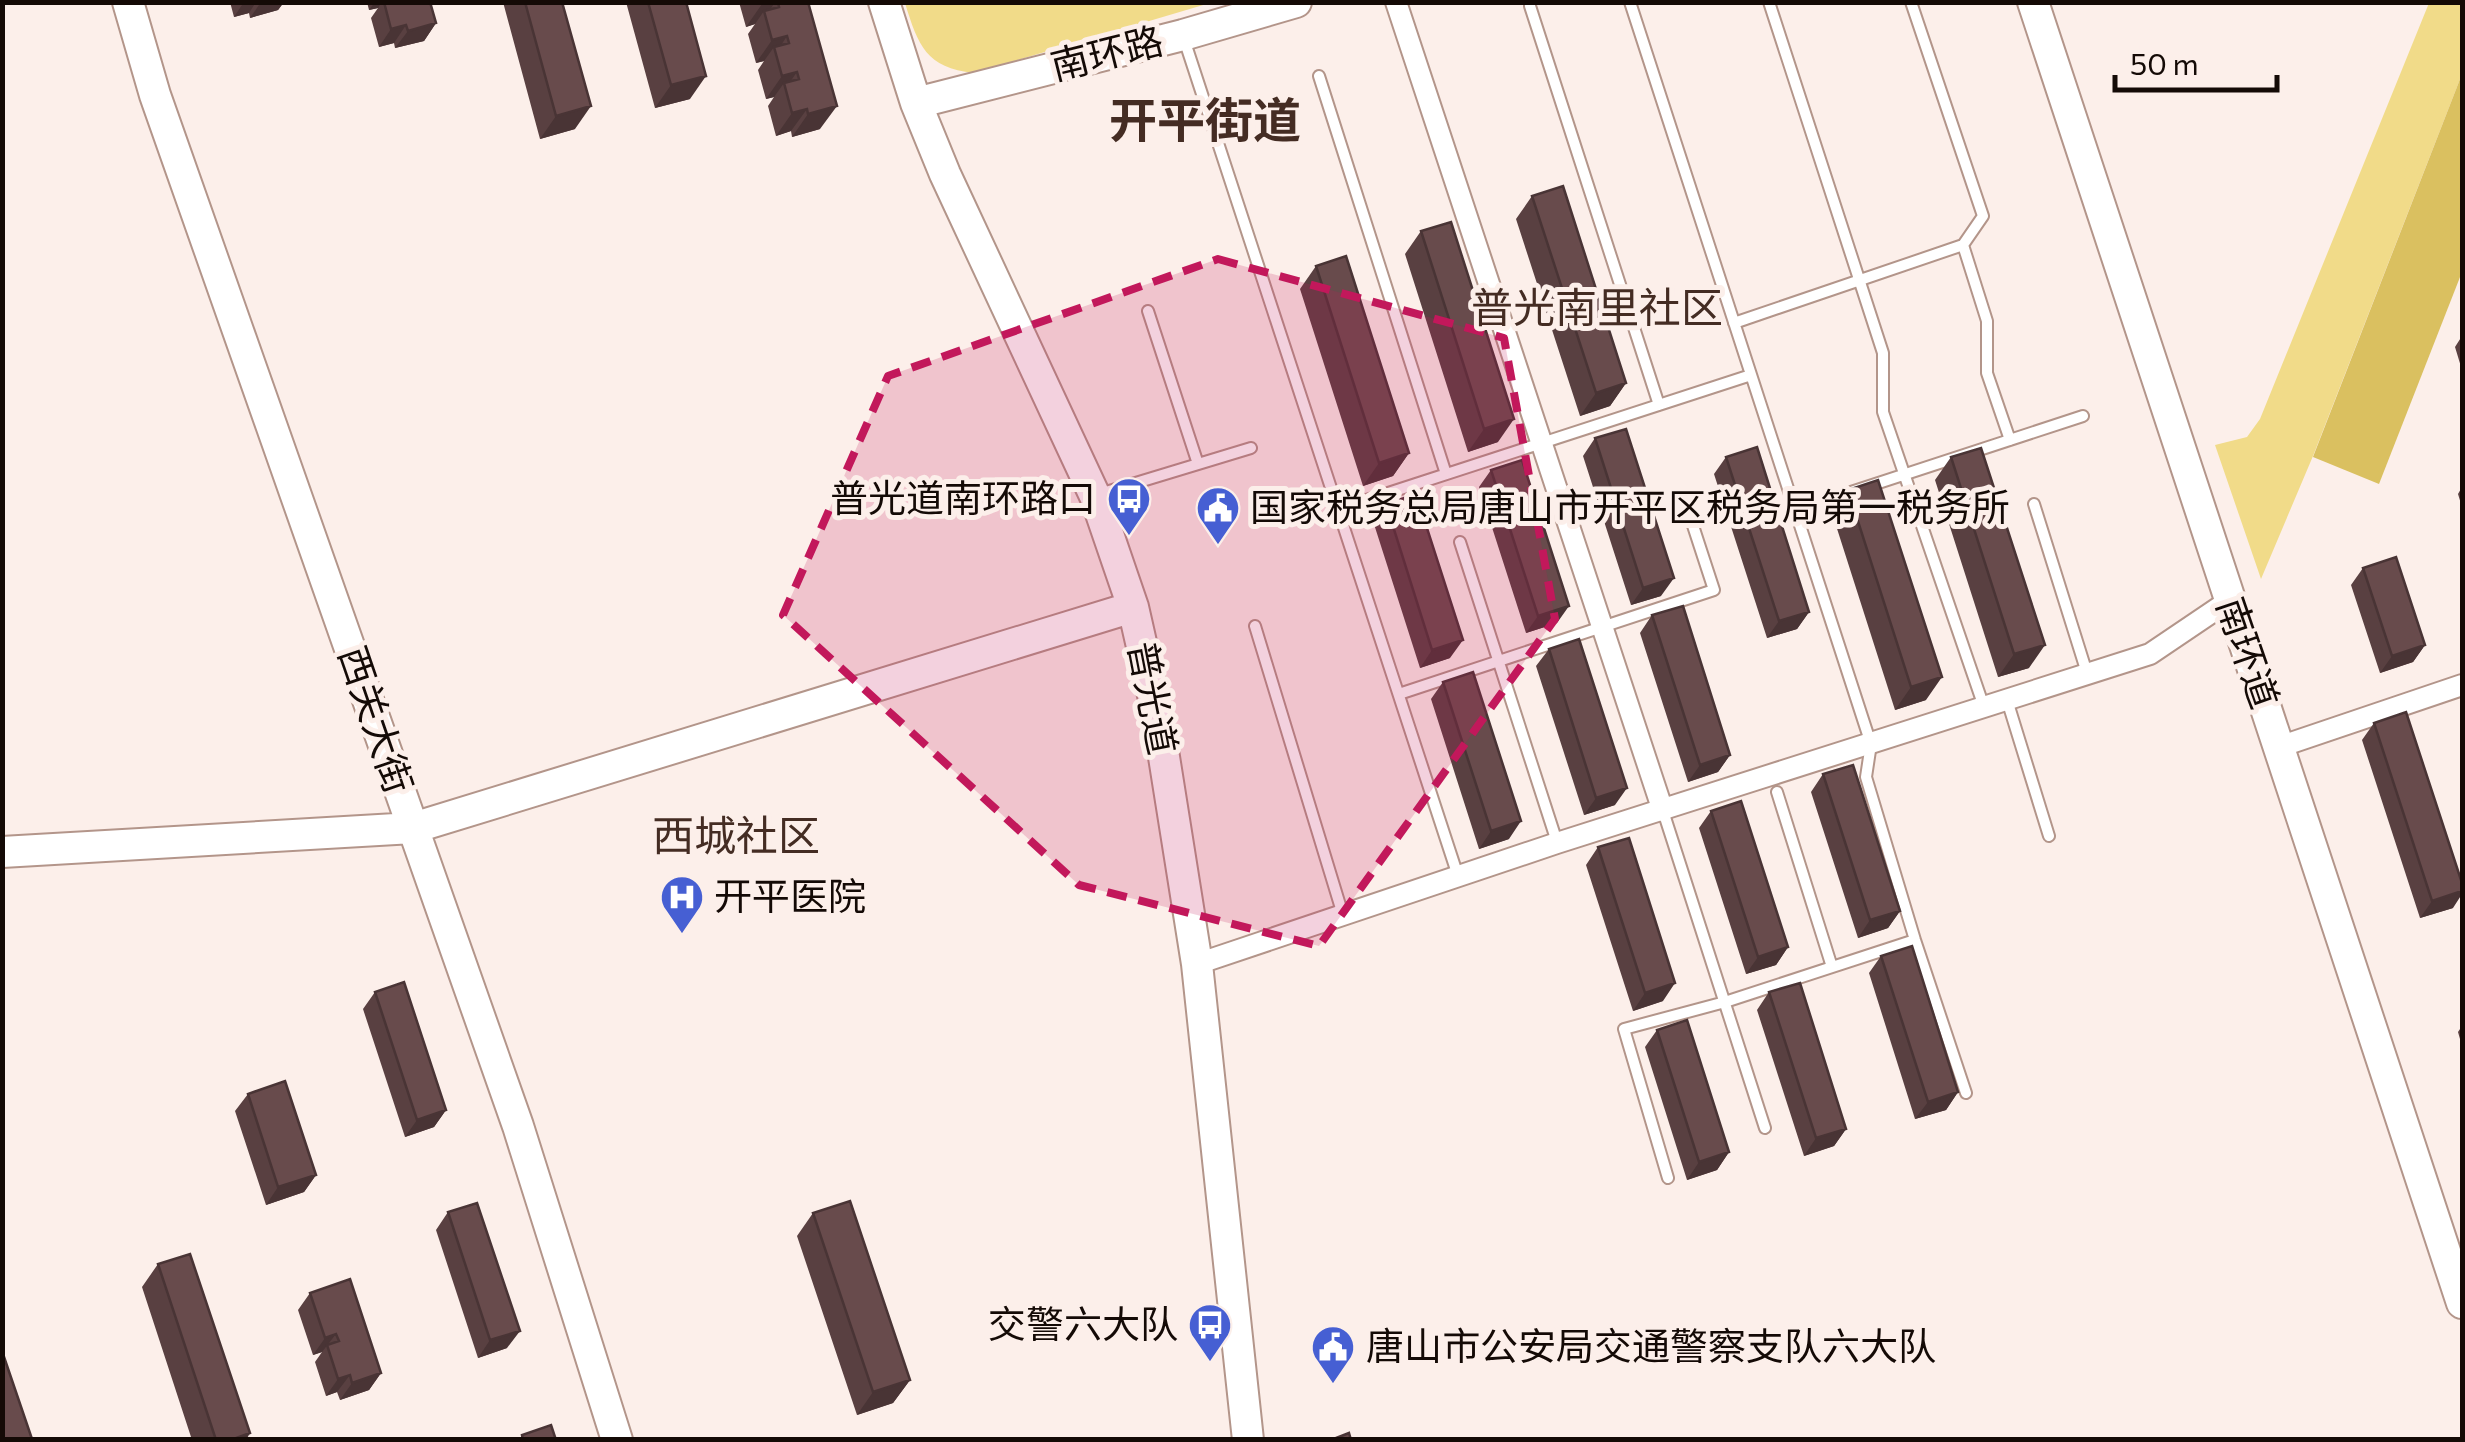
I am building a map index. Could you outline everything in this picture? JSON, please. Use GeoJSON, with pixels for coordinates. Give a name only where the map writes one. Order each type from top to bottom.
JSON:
{"type":"FeatureCollection","features":[{"type":"Feature","properties":{"kind":"street","name":"西关大街"},"geometry":{"type":"LineString","coordinates":[[128,2],[156,95],[518,1126],[617,1440]]}},
{"type":"Feature","properties":{"kind":"street","name":"普光道"},"geometry":{"type":"LineString","coordinates":[[884,2],[916,103],[945,174],[1095,496],[1133,607],[1157,714],[1196,964],[1248,1440]]}},
{"type":"Feature","properties":{"kind":"street","name":"南环路"},"geometry":{"type":"LineString","coordinates":[[916,103],[1296,2]]}},
{"type":"Feature","properties":{"kind":"street"},"geometry":{"type":"LineString","coordinates":[[1396,2],[1662,811]]}},
{"type":"Feature","properties":{"kind":"street","name":"南环道"},"geometry":{"type":"LineString","coordinates":[[2032,2],[2462,1303]]}},
{"type":"Feature","properties":{"kind":"street"},"geometry":{"type":"LineString","coordinates":[[1196,964],[2150,654],[2230,600]]}},
{"type":"Feature","properties":{"kind":"street"},"geometry":{"type":"LineString","coordinates":[[2,852],[413,828],[1133,607]]}},
{"type":"Feature","properties":{"kind":"street"},"geometry":{"type":"LineString","coordinates":[[2279,747],[2462,685]]}},
{"type":"Feature","properties":{"kind":"lane"},"geometry":{"type":"LineString","coordinates":[[1630,2],[1871,744],[1866,777],[1966,1093]]}},
{"type":"Feature","properties":{"kind":"lane"},"geometry":{"type":"LineString","coordinates":[[1769,2],[1883,352],[1883,412],[1984,708]]}},
{"type":"Feature","properties":{"kind":"lane"},"geometry":{"type":"LineString","coordinates":[[1734,323],[1963,244],[1983,216],[1911,2]]}},
{"type":"Feature","properties":{"kind":"lane"},"geometry":{"type":"LineString","coordinates":[[1530,6],[1659,405]]}},
{"type":"Feature","properties":{"kind":"lane"},"geometry":{"type":"LineString","coordinates":[[1182,35],[1458,876]]}},
{"type":"Feature","properties":{"kind":"lane"},"geometry":{"type":"LineString","coordinates":[[1319,76],[1446,474]]}},
{"type":"Feature","properties":{"kind":"lane"},"geometry":{"type":"LineString","coordinates":[[1963,244],[1987,321],[1988,373],[2010,440]]}},
{"type":"Feature","properties":{"kind":"lane"},"geometry":{"type":"LineString","coordinates":[[1148,310],[1198,464]]}},
{"type":"Feature","properties":{"kind":"lane"},"geometry":{"type":"LineString","coordinates":[[1339,509],[1751,375]]}},
{"type":"Feature","properties":{"kind":"lane"},"geometry":{"type":"LineString","coordinates":[[1796,510],[2082,416]]}},
{"type":"Feature","properties":{"kind":"lane"},"geometry":{"type":"LineString","coordinates":[[1095,496],[1251,448]]}},
{"type":"Feature","properties":{"kind":"lane"},"geometry":{"type":"LineString","coordinates":[[1399,694],[1714,590],[1683,495]]}},
{"type":"Feature","properties":{"kind":"lane"},"geometry":{"type":"LineString","coordinates":[[2034,504],[2087,674]]}},
{"type":"Feature","properties":{"kind":"lane"},"geometry":{"type":"LineString","coordinates":[[1460,542],[1557,844]]}},
{"type":"Feature","properties":{"kind":"lane"},"geometry":{"type":"LineString","coordinates":[[1255,626],[1343,915]]}},
{"type":"Feature","properties":{"kind":"lane"},"geometry":{"type":"LineString","coordinates":[[2007,700],[2049,836]]}},
{"type":"Feature","properties":{"kind":"lane"},"geometry":{"type":"LineString","coordinates":[[1776,792],[1832,967]]}},
{"type":"Feature","properties":{"kind":"lane"},"geometry":{"type":"LineString","coordinates":[[1662,811],[1766,1128]]}},
{"type":"Feature","properties":{"kind":"lane"},"geometry":{"type":"LineString","coordinates":[[1668,1178],[1624,1029],[1724,1002],[1916,940]]}},
{"type":"Feature","properties":{"kind":"highlighted area"},"geometry":{"type":"Polygon","coordinates":[[[1218,259],[1504,338],[1555,619],[1319,946],[1079,885],[783,615],[888,376],[1218,259]]]}},
{"type":"Feature","properties":{"kind":"shaded area"},"geometry":{"type":"Polygon","coordinates":[[[905,3],[1210,3],[974,73],[945,66],[926,52],[905,3]]]}},
{"type":"Feature","properties":{"kind":"shaded area"},"geometry":{"type":"Polygon","coordinates":[[[2429,3],[2462,3],[2462,74],[2261,579],[2215,445],[2247,437],[2260,419],[2429,3]]]}},
{"type":"Feature","properties":{"kind":"shaded area"},"geometry":{"type":"Polygon","coordinates":[[[2462,74],[2462,272],[2379,484],[2313,457],[2462,74]]]}},
{"type":"Feature","properties":{"kind":"building"},"geometry":{"type":"Polygon","coordinates":[[[384,2],[430,2],[436,23],[408,31],[406,25],[391,29],[384,2]]]}},
{"type":"Feature","properties":{"kind":"building"},"geometry":{"type":"Polygon","coordinates":[[[525,2],[562,2],[591,106],[556,116],[525,2]]]}},
{"type":"Feature","properties":{"kind":"building"},"geometry":{"type":"Polygon","coordinates":[[[648,2],[686,2],[706,76],[671,85],[648,2]]]}},
{"type":"Feature","properties":{"kind":"building"},"geometry":{"type":"Polygon","coordinates":[[[778,2],[808,2],[837,106],[808,114],[807,109],[792,113],[784,83],[799,79],[797,72],[782,76],[774,47],[789,43],[787,36],[772,40],[764,11],[779,7],[778,2]]]}},
{"type":"Feature","properties":{"kind":"building"},"geometry":{"type":"Polygon","coordinates":[[[1563,186],[1626,383],[1596,393],[1532,196],[1563,186]]]}},
{"type":"Feature","properties":{"kind":"building"},"geometry":{"type":"Polygon","coordinates":[[[1451,222],[1514,419],[1484,429],[1421,231],[1451,222]]]}},
{"type":"Feature","properties":{"kind":"building"},"geometry":{"type":"Polygon","coordinates":[[[1346,256],[1409,453],[1379,463],[1316,266],[1346,256]]]}},
{"type":"Feature","properties":{"kind":"building"},"geometry":{"type":"Polygon","coordinates":[[[1626,429],[1674,578],[1643,588],[1595,438],[1626,429]]]}},
{"type":"Feature","properties":{"kind":"building"},"geometry":{"type":"Polygon","coordinates":[[[1757,447],[1809,612],[1779,621],[1726,457],[1757,447]]]}},
{"type":"Feature","properties":{"kind":"building"},"geometry":{"type":"Polygon","coordinates":[[[1981,448],[2045,645],[2014,654],[1951,457],[1981,448]]]}},
{"type":"Feature","properties":{"kind":"building"},"geometry":{"type":"Polygon","coordinates":[[[1522,460],[1569,606],[1538,616],[1491,470],[1522,460]]]}},
{"type":"Feature","properties":{"kind":"building"},"geometry":{"type":"Polygon","coordinates":[[[1878,480],[1942,677],[1911,687],[1848,490],[1878,480]]]}},
{"type":"Feature","properties":{"kind":"building"},"geometry":{"type":"Polygon","coordinates":[[[1416,494],[1463,640],[1432,650],[1386,504],[1416,494]]]}},
{"type":"Feature","properties":{"kind":"building"},"geometry":{"type":"Polygon","coordinates":[[[2396,557],[2425,645],[2392,656],[2363,568],[2396,557]]]}},
{"type":"Feature","properties":{"kind":"building"},"geometry":{"type":"Polygon","coordinates":[[[1683,606],[1730,755],[1700,765],[1652,615],[1683,606]]]}},
{"type":"Feature","properties":{"kind":"building"},"geometry":{"type":"Polygon","coordinates":[[[1579,639],[1627,788],[1596,798],[1549,649],[1579,639]]]}},
{"type":"Feature","properties":{"kind":"building"},"geometry":{"type":"Polygon","coordinates":[[[1473,672],[1521,821],[1491,831],[1443,682],[1473,672]]]}},
{"type":"Feature","properties":{"kind":"building"},"geometry":{"type":"Polygon","coordinates":[[[2406,712],[2462,883],[2462,891],[2432,901],[2374,723],[2406,712]]]}},
{"type":"Feature","properties":{"kind":"building"},"geometry":{"type":"Polygon","coordinates":[[[1853,765],[1900,911],[1870,920],[1823,774],[1853,765]]]}},
{"type":"Feature","properties":{"kind":"building"},"geometry":{"type":"Polygon","coordinates":[[[1741,801],[1788,947],[1758,957],[1711,811],[1741,801]]]}},
{"type":"Feature","properties":{"kind":"building"},"geometry":{"type":"Polygon","coordinates":[[[1629,838],[1675,983],[1645,993],[1598,847],[1629,838]]]}},
{"type":"Feature","properties":{"kind":"building"},"geometry":{"type":"Polygon","coordinates":[[[1912,946],[1958,1092],[1928,1102],[1881,956],[1912,946]]]}},
{"type":"Feature","properties":{"kind":"building"},"geometry":{"type":"Polygon","coordinates":[[[404,982],[446,1110],[417,1120],[375,992],[404,982]]]}},
{"type":"Feature","properties":{"kind":"building"},"geometry":{"type":"Polygon","coordinates":[[[1800,983],[1846,1129],[1816,1138],[1769,992],[1800,983]]]}},
{"type":"Feature","properties":{"kind":"building"},"geometry":{"type":"Polygon","coordinates":[[[1687,1020],[1729,1152],[1699,1162],[1657,1030],[1687,1020]]]}},
{"type":"Feature","properties":{"kind":"building"},"geometry":{"type":"Polygon","coordinates":[[[285,1081],[316,1175],[278,1187],[248,1094],[285,1081]]]}},
{"type":"Feature","properties":{"kind":"building"},"geometry":{"type":"Polygon","coordinates":[[[850,1201],[910,1380],[873,1392],[813,1213],[850,1201]]]}},
{"type":"Feature","properties":{"kind":"building"},"geometry":{"type":"Polygon","coordinates":[[[477,1203],[520,1331],[490,1340],[448,1212],[477,1203]]]}},
{"type":"Feature","properties":{"kind":"building"},"geometry":{"type":"Polygon","coordinates":[[[190,1254],[250,1433],[231,1440],[216,1440],[158,1264],[190,1254]]]}},
{"type":"Feature","properties":{"kind":"building"},"geometry":{"type":"Polygon","coordinates":[[[350,1279],[381,1373],[352,1383],[350,1375],[338,1379],[327,1345],[339,1341],[336,1334],[325,1338],[310,1293],[350,1279]]]}},
{"type":"Feature","properties":{"kind":"building"},"geometry":{"type":"Polygon","coordinates":[[[2,1351],[32,1439],[29,1440],[2,1440],[2,1351]]]}},
{"type":"Feature","properties":{"kind":"building"},"geometry":{"type":"Polygon","coordinates":[[[551,1425],[556,1440],[523,1440],[522,1435],[551,1425]]]}},
{"type":"Feature","properties":{"kind":"building"},"geometry":{"type":"Polygon","coordinates":[[[1349,1433],[1351,1440],[1331,1440],[1349,1433]]]}},
{"type":"Feature","properties":{"kind":"place","name":"普光道南环路口"},"geometry":{"type":"Point","coordinates":[1129,537]}},
{"type":"Feature","properties":{"kind":"place","name":"国家税务总局唐山市开平区税务局第一税务所"},"geometry":{"type":"Point","coordinates":[1218,546]}},
{"type":"Feature","properties":{"kind":"place","name":"开平医院"},"geometry":{"type":"Point","coordinates":[682,935]}},
{"type":"Feature","properties":{"kind":"place","name":"交警六大队"},"geometry":{"type":"Point","coordinates":[1210,1363]}},
{"type":"Feature","properties":{"kind":"place","name":"唐山市公安局交通警察支队六大队"},"geometry":{"type":"Point","coordinates":[1333,1385]}},
{"type":"Feature","properties":{"kind":"district","name":"开平街道"},"geometry":{"type":"Point","coordinates":[1205,121]}},
{"type":"Feature","properties":{"kind":"district","name":"普光南里社区"},"geometry":{"type":"Point","coordinates":[1597,308]}},
{"type":"Feature","properties":{"kind":"district","name":"西城社区"},"geometry":{"type":"Point","coordinates":[736,836]}}]}
